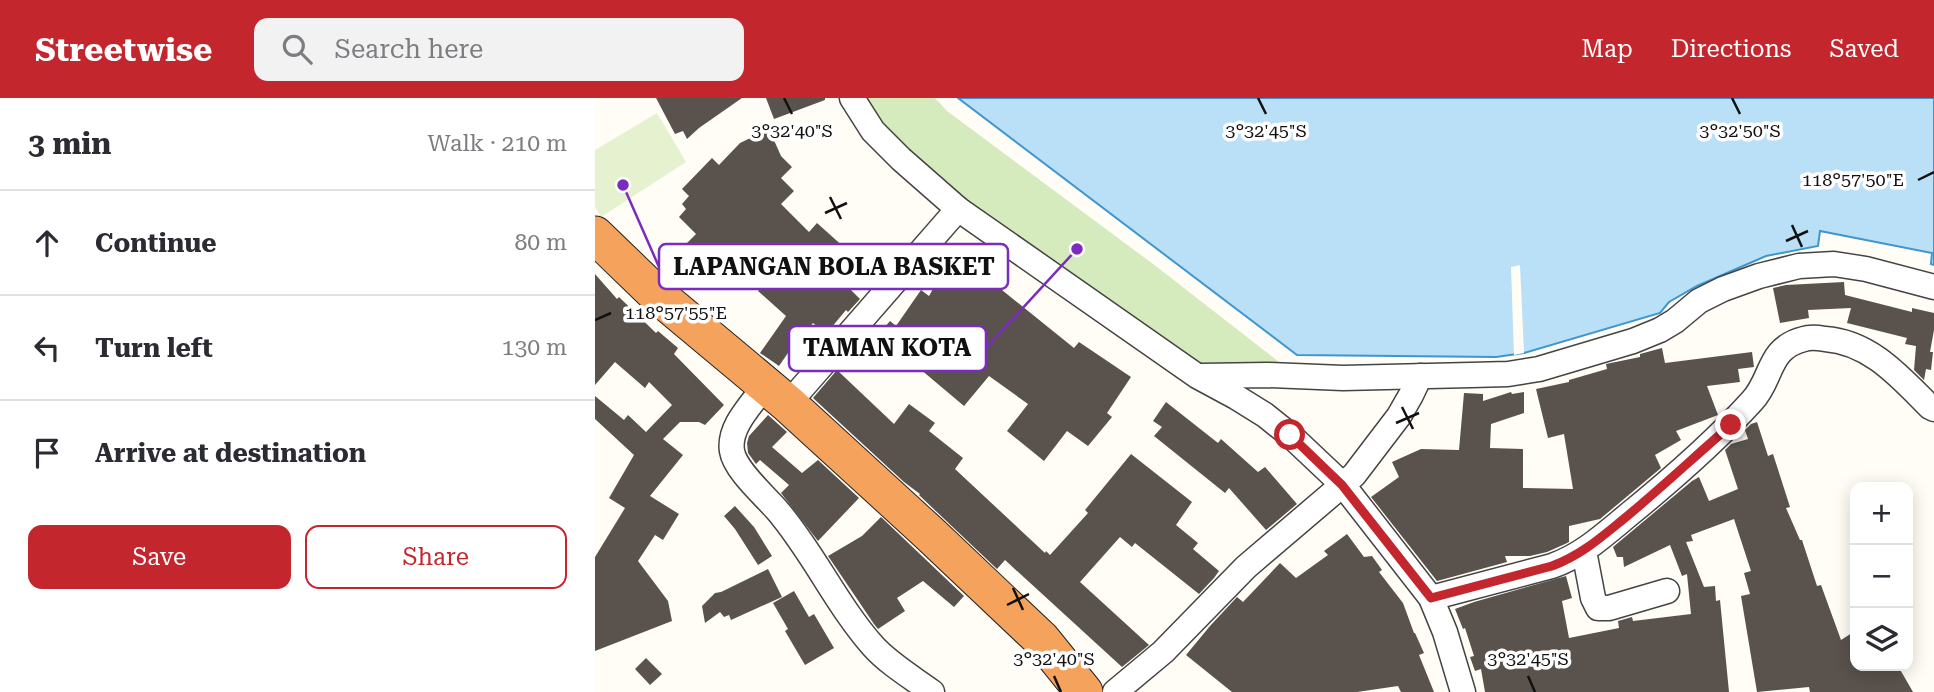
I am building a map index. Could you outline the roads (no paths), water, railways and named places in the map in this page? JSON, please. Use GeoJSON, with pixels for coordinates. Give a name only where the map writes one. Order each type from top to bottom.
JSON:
{"type":"FeatureCollection","features":[{"type":"Feature","properties":{"kind":"highway"},"geometry":{"type":"LineString","coordinates":[[595,235],[654,292],[776,395],[929,533],[1042,640],[1084,692]]}},
{"type":"Feature","properties":{"kind":"street"},"geometry":{"type":"LineString","coordinates":[[852,98],[873,131],[958,209],[1197,376],[1265,415],[1342,485],[1431,598],[1445,632],[1463,692]]}},
{"type":"Feature","properties":{"kind":"street"},"geometry":{"type":"LineString","coordinates":[[932,692],[874,647],[792,527],[737,465],[732,451],[733,433],[746,411],[776,395],[958,209]]}},
{"type":"Feature","properties":{"kind":"street"},"geometry":{"type":"LineString","coordinates":[[1197,376],[1268,374],[1343,378],[1508,374],[1539,369],[1633,341],[1668,326],[1699,301],[1723,289],[1799,266],[1834,264],[1866,268],[1934,287]]}},
{"type":"Feature","properties":{"kind":"street"},"geometry":{"type":"LineString","coordinates":[[1431,598],[1552,566],[1584,551],[1655,493],[1731,425],[1760,393],[1776,356],[1787,346],[1805,338],[1840,340],[1858,347],[1876,357],[1934,409]]}},
{"type":"Feature","properties":{"kind":"street"},"geometry":{"type":"LineString","coordinates":[[1115,692],[1163,652],[1246,567],[1354,475],[1391,427],[1420,376]]}},
{"type":"Feature","properties":{"kind":"street"},"geometry":{"type":"LineString","coordinates":[[1584,551],[1593,598],[1598,608],[1609,608],[1667,591]]}},
{"type":"Feature","properties":{"kind":"water"},"geometry":{"type":"Polygon","coordinates":[[[958,98],[1934,98],[1934,265],[1931,264],[1932,253],[1820,231],[1818,246],[1766,256],[1697,286],[1669,302],[1660,313],[1524,353],[1496,357],[1297,355],[958,98]]]}},
{"type":"Feature","properties":{"kind":"place","name":"LAPANGAN BOLA BASKET"},"geometry":{"type":"Point","coordinates":[623,185]}},
{"type":"Feature","properties":{"kind":"place","name":"TAMAN KOTA"},"geometry":{"type":"Point","coordinates":[1077,249]}}]}
